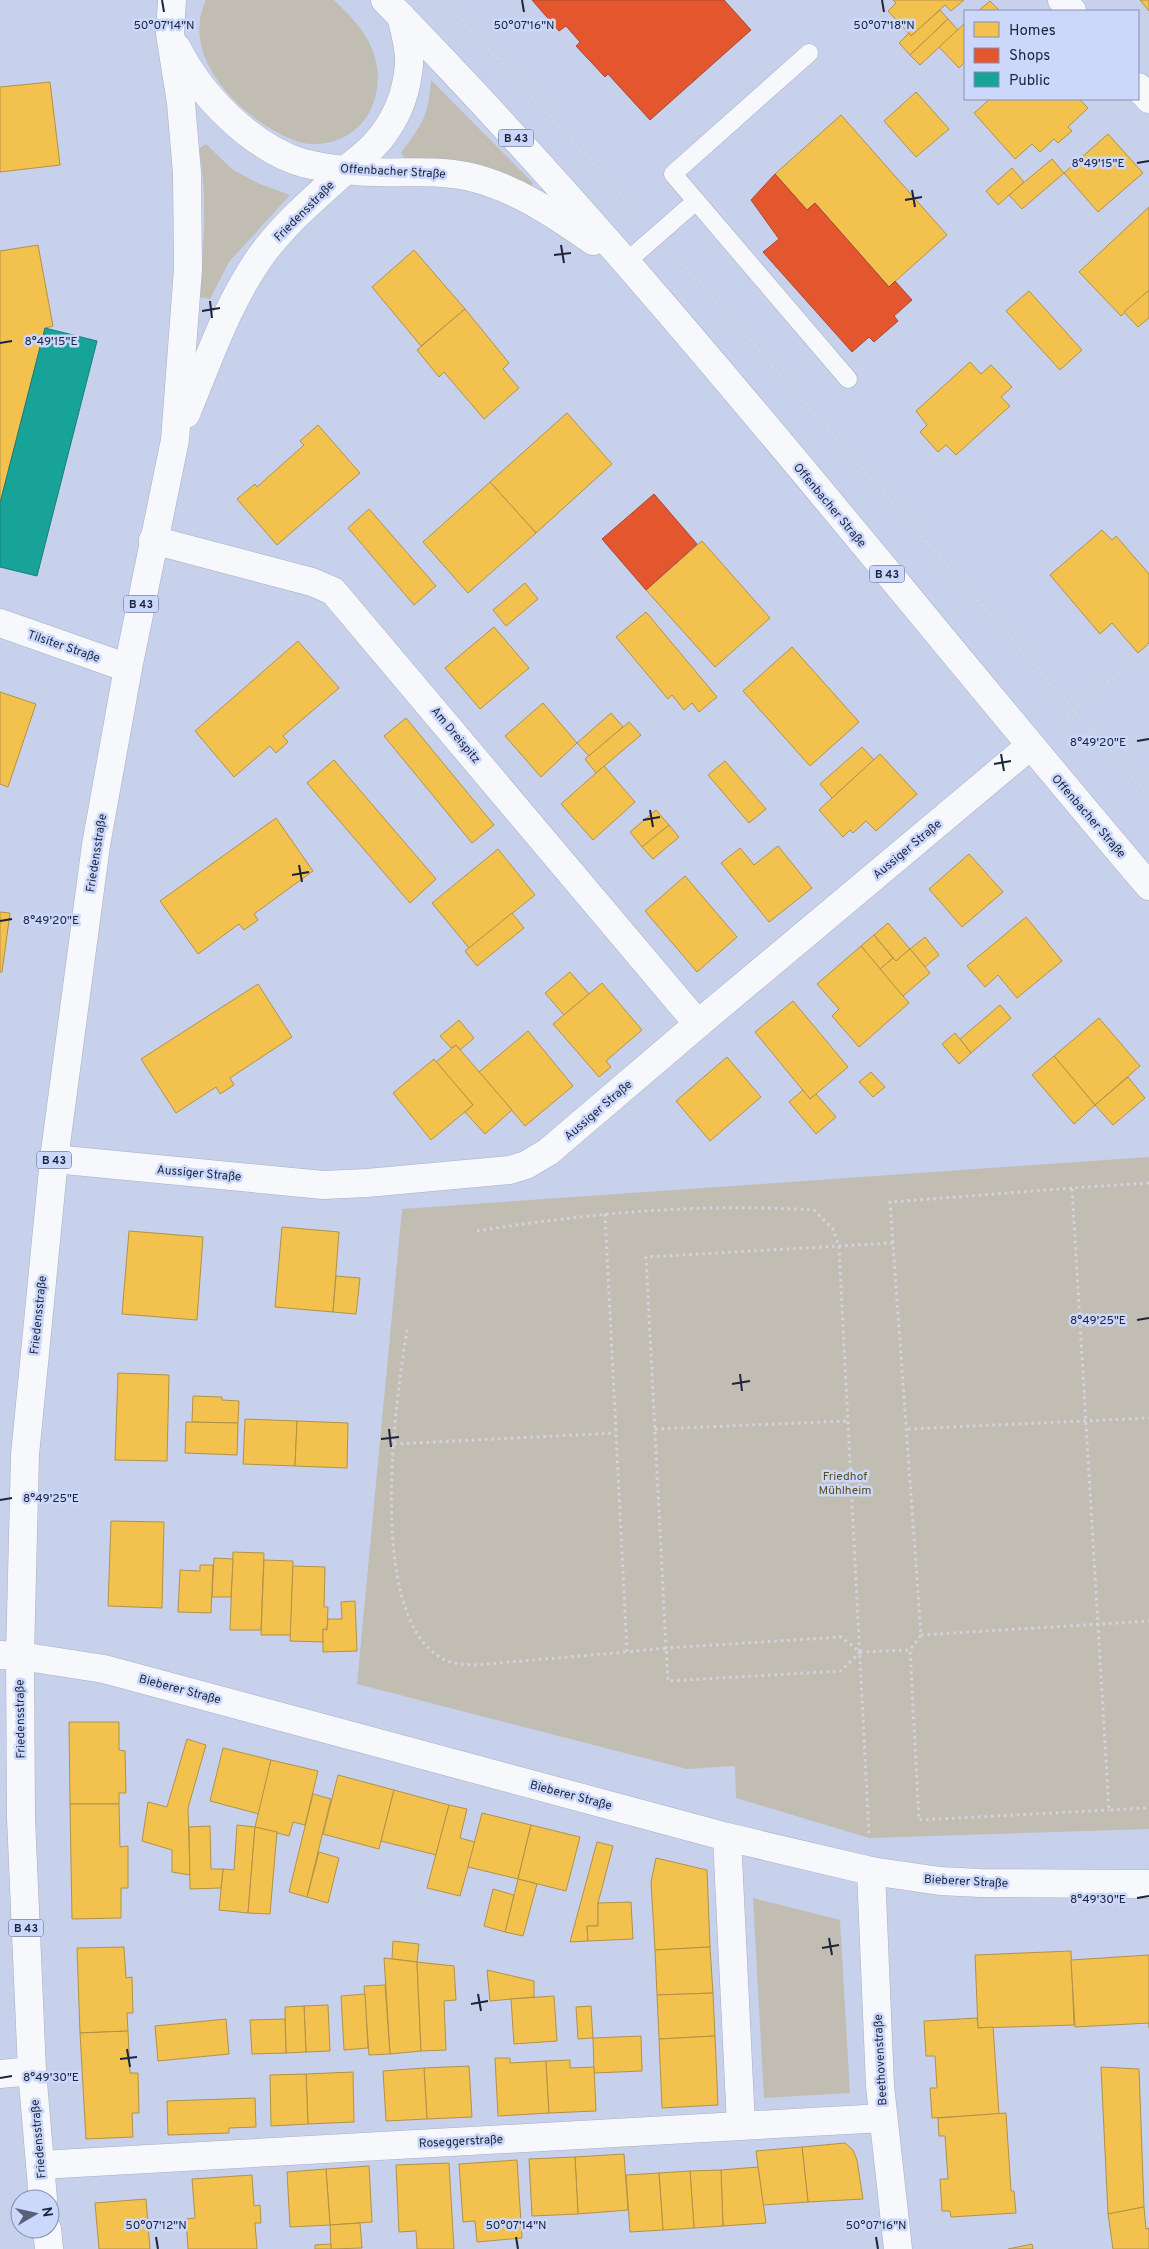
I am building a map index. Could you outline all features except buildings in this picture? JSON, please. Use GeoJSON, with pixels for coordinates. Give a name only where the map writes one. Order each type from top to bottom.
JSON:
{"type":"FeatureCollection","features":[{"type":"Feature","properties":{"kind":"street","name":"Offenbacher Straße"},"geometry":{"type":"LineString","coordinates":[[160,0],[170,33],[182,59],[200,84],[221,109],[244,130],[273,149],[303,162],[346,171],[437,172],[466,176],[497,185],[518,194],[557,216],[625,263]]}},
{"type":"Feature","properties":{"kind":"street"},"geometry":{"type":"LineString","coordinates":[[170,33],[172,0]]}},
{"type":"Feature","properties":{"kind":"street"},"geometry":{"type":"LineString","coordinates":[[1062,0],[1071,10]]}},
{"type":"Feature","properties":{"kind":"street","name":"Offenbacher Straße"},"geometry":{"type":"LineString","coordinates":[[393,8],[520,142],[712,363],[1030,746],[1149,886]]}},
{"type":"Feature","properties":{"kind":"street","name":"Friedensstraße"},"geometry":{"type":"LineString","coordinates":[[175,440],[227,316],[259,260],[291,220],[373,146],[386,131],[398,111],[406,88],[409,64],[407,40],[393,8]]}},
{"type":"Feature","properties":{"kind":"street","name":"Friedensstraße"},"geometry":{"type":"LineString","coordinates":[[42,2189],[32,2071],[21,1818],[10,1655],[25,1456],[54,1159],[96,845],[128,668],[175,440],[188,269],[187,173],[181,103],[170,33]]}},
{"type":"Feature","properties":{"kind":"street"},"geometry":{"type":"LineString","coordinates":[[1139,88],[1149,100]]}},
{"type":"Feature","properties":{"kind":"street","name":"Am Dreispitz"},"geometry":{"type":"LineString","coordinates":[[153,540],[312,582],[333,591],[698,1024]]}},
{"type":"Feature","properties":{"kind":"street","name":"Tilsiter Straße"},"geometry":{"type":"LineString","coordinates":[[0,623],[128,668]]}},
{"type":"Feature","properties":{"kind":"street","name":"Aussiger Straße"},"geometry":{"type":"LineString","coordinates":[[54,1159],[324,1184],[367,1183],[510,1170],[526,1165],[548,1152],[1030,746]]}},
{"type":"Feature","properties":{"kind":"street","name":"Bieberer Straße"},"geometry":{"type":"LineString","coordinates":[[10,1655],[104,1669],[727,1837],[871,1871],[940,1881],[980,1883],[1149,1884]]}},
{"type":"Feature","properties":{"kind":"street"},"geometry":{"type":"LineString","coordinates":[[727,1837],[741,2126]]}},
{"type":"Feature","properties":{"kind":"street","name":"Beethovenstraße"},"geometry":{"type":"LineString","coordinates":[[871,1871],[883,2118],[898,2249]]}},
{"type":"Feature","properties":{"kind":"street"},"geometry":{"type":"LineString","coordinates":[[0,2074],[32,2071]]}},
{"type":"Feature","properties":{"kind":"street","name":"Roseggerstraße"},"geometry":{"type":"LineString","coordinates":[[40,2165],[883,2118]]}},
{"type":"Feature","properties":{"kind":"lane"},"geometry":{"type":"LineString","coordinates":[[810,52],[673,174],[848,379]]}},
{"type":"Feature","properties":{"kind":"lane"},"geometry":{"type":"LineString","coordinates":[[625,263],[696,201]]}},
{"type":"Feature","properties":{"kind":"path"},"geometry":{"type":"LineString","coordinates":[[444,0],[658,235],[1149,796]]}},
{"type":"Feature","properties":{"kind":"path"},"geometry":{"type":"LineString","coordinates":[[1030,746],[1149,648]]}},
{"type":"Feature","properties":{"kind":"path"},"geometry":{"type":"LineString","coordinates":[[1149,1183],[890,1202],[908,1429],[921,1635],[910,1650],[919,1820],[1149,1808]]}},
{"type":"Feature","properties":{"kind":"path"},"geometry":{"type":"LineString","coordinates":[[1072,1188],[1109,1810]]}},
{"type":"Feature","properties":{"kind":"path"},"geometry":{"type":"LineString","coordinates":[[476,1231],[605,1214],[677,1208],[754,1206],[814,1210],[833,1229],[839,1248],[871,1871]]}},
{"type":"Feature","properties":{"kind":"path"},"geometry":{"type":"LineString","coordinates":[[605,1214],[627,1652]]}},
{"type":"Feature","properties":{"kind":"path"},"geometry":{"type":"LineString","coordinates":[[860,1652],[841,1671],[668,1681],[646,1257],[839,1248],[893,1243]]}},
{"type":"Feature","properties":{"kind":"path"},"geometry":{"type":"LineString","coordinates":[[407,1330],[399,1382],[394,1444],[392,1512],[394,1558],[401,1594],[414,1628],[426,1646],[439,1657],[452,1663],[475,1665],[666,1648],[842,1637],[860,1652],[910,1650]]}},
{"type":"Feature","properties":{"kind":"path"},"geometry":{"type":"LineString","coordinates":[[908,1429],[1149,1418]]}},
{"type":"Feature","properties":{"kind":"path"},"geometry":{"type":"LineString","coordinates":[[655,1429],[847,1421]]}},
{"type":"Feature","properties":{"kind":"path"},"geometry":{"type":"LineString","coordinates":[[394,1444],[615,1433]]}},
{"type":"Feature","properties":{"kind":"path"},"geometry":{"type":"LineString","coordinates":[[921,1635],[1149,1621]]}},
{"type":"Feature","properties":{"kind":"green space"},"geometry":{"type":"Polygon","coordinates":[[[206,0],[334,0],[361,30],[373,51],[377,68],[377,85],[374,101],[368,115],[358,127],[345,136],[330,142],[312,144],[291,139],[257,120],[227,92],[214,76],[205,58],[200,39],[200,20],[206,0]]]}},
{"type":"Feature","properties":{"kind":"green space"},"geometry":{"type":"Polygon","coordinates":[[[431,80],[533,183],[530,189],[405,159],[401,153],[423,120],[428,103],[431,80]]]}},
{"type":"Feature","properties":{"kind":"green space"},"geometry":{"type":"Polygon","coordinates":[[[206,144],[233,170],[260,184],[290,195],[229,262],[210,299],[200,297],[204,204],[199,149],[206,144]]]}},
{"type":"Feature","properties":{"kind":"green space","name":"Friedhof Mühlheim"},"geometry":{"type":"Polygon","coordinates":[[[1149,1157],[1149,1829],[869,1838],[736,1798],[735,1766],[687,1769],[357,1684],[402,1209],[1149,1157]]]}},
{"type":"Feature","properties":{"kind":"green space"},"geometry":{"type":"Polygon","coordinates":[[[753,1898],[840,1920],[850,2093],[764,2098],[753,1898]]]}}]}
